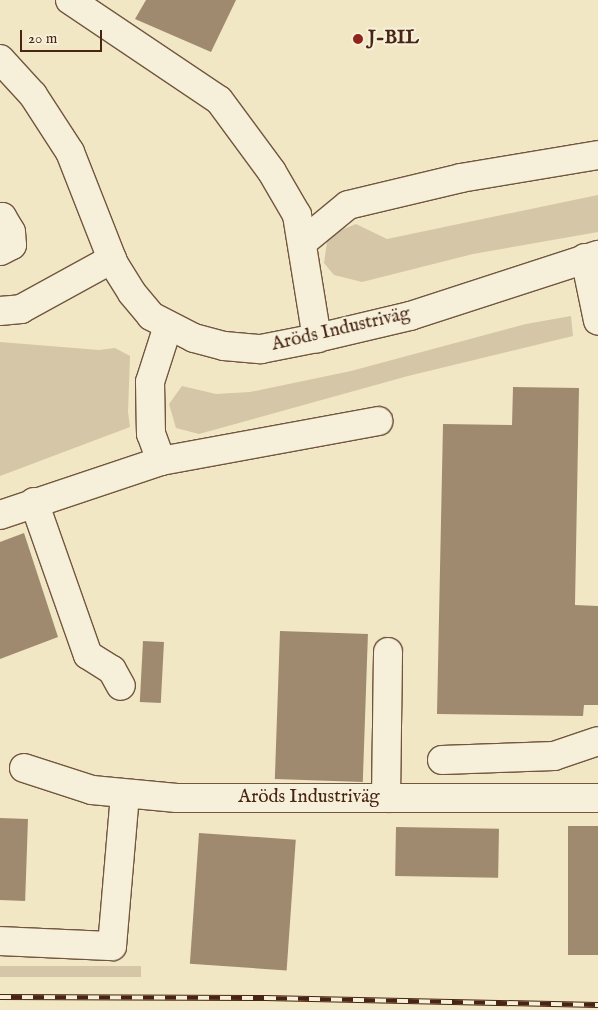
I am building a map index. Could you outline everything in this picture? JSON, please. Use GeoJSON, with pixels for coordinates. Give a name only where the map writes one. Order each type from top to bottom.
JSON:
{"type":"FeatureCollection","features":[{"type":"Feature","properties":{"kind":"street"},"geometry":{"type":"LineString","coordinates":[[70,0],[219,100],[285,193],[297,216],[303,242],[317,338]]}},
{"type":"Feature","properties":{"kind":"street","name":"Aröds Industriväg"},"geometry":{"type":"LineString","coordinates":[[0,59],[33,95],[70,152],[112,260],[151,316],[194,338],[234,347],[261,349],[317,338],[410,316],[592,256]]}},
{"type":"Feature","properties":{"kind":"street"},"geometry":{"type":"LineString","coordinates":[[303,242],[348,205],[461,178],[598,156]]}},
{"type":"Feature","properties":{"kind":"street"},"geometry":{"type":"LineString","coordinates":[[0,219],[2,217],[11,232],[12,245],[0,251]]}},
{"type":"Feature","properties":{"kind":"street"},"geometry":{"type":"LineString","coordinates":[[592,256],[598,321]]}},
{"type":"Feature","properties":{"kind":"street"},"geometry":{"type":"LineString","coordinates":[[0,311],[21,309],[112,260]]}},
{"type":"Feature","properties":{"kind":"street"},"geometry":{"type":"LineString","coordinates":[[161,461],[151,434],[150,382],[168,326]]}},
{"type":"Feature","properties":{"kind":"street"},"geometry":{"type":"LineString","coordinates":[[0,515],[34,502],[161,461],[378,420]]}},
{"type":"Feature","properties":{"kind":"street"},"geometry":{"type":"LineString","coordinates":[[34,502],[88,655],[112,670],[121,686]]}},
{"type":"Feature","properties":{"kind":"street"},"geometry":{"type":"LineString","coordinates":[[386,798],[388,652]]}},
{"type":"Feature","properties":{"kind":"street"},"geometry":{"type":"LineString","coordinates":[[442,760],[554,756],[598,742]]}},
{"type":"Feature","properties":{"kind":"street","name":"Aröds Industriväg"},"geometry":{"type":"LineString","coordinates":[[24,768],[92,790],[125,795],[177,798],[598,798]]}},
{"type":"Feature","properties":{"kind":"street"},"geometry":{"type":"LineString","coordinates":[[0,940],[112,946],[125,795]]}},
{"type":"Feature","properties":{"kind":"shaded area"},"geometry":{"type":"Polygon","coordinates":[[[598,195],[598,232],[473,254],[362,282],[334,275],[324,263],[327,242],[341,230],[356,224],[387,239],[598,195]]]}},
{"type":"Feature","properties":{"kind":"shaded area"},"geometry":{"type":"Polygon","coordinates":[[[571,316],[573,336],[408,376],[199,434],[176,428],[169,404],[182,386],[216,394],[250,392],[351,371],[526,324],[571,316]]]}},
{"type":"Feature","properties":{"kind":"shaded area"},"geometry":{"type":"Polygon","coordinates":[[[0,342],[99,350],[115,348],[130,356],[128,412],[130,427],[0,476],[0,342]]]}},
{"type":"Feature","properties":{"kind":"shaded area"},"geometry":{"type":"Polygon","coordinates":[[[0,966],[141,966],[141,977],[0,977],[0,966]]]}},
{"type":"Feature","properties":{"kind":"building"},"geometry":{"type":"Polygon","coordinates":[[[146,0],[236,0],[211,52],[135,19],[146,0]]]}},
{"type":"Feature","properties":{"kind":"building"},"geometry":{"type":"Polygon","coordinates":[[[513,387],[579,388],[575,605],[598,606],[598,705],[584,705],[583,716],[437,714],[443,424],[512,425],[513,387]]]}},
{"type":"Feature","properties":{"kind":"building"},"geometry":{"type":"Polygon","coordinates":[[[24,533],[58,637],[0,659],[0,542],[24,533]]]}},
{"type":"Feature","properties":{"kind":"building"},"geometry":{"type":"Polygon","coordinates":[[[280,631],[368,634],[363,782],[275,779],[280,631]]]}},
{"type":"Feature","properties":{"kind":"building"},"geometry":{"type":"Polygon","coordinates":[[[143,641],[164,642],[161,703],[140,702],[143,641]]]}},
{"type":"Feature","properties":{"kind":"building"},"geometry":{"type":"Polygon","coordinates":[[[0,818],[28,819],[25,901],[0,900],[0,818]]]}},
{"type":"Feature","properties":{"kind":"building"},"geometry":{"type":"Polygon","coordinates":[[[568,826],[598,826],[598,955],[568,955],[568,826]]]}},
{"type":"Feature","properties":{"kind":"building"},"geometry":{"type":"Polygon","coordinates":[[[396,827],[499,829],[498,878],[395,876],[396,827]]]}},
{"type":"Feature","properties":{"kind":"building"},"geometry":{"type":"Polygon","coordinates":[[[199,833],[296,840],[287,970],[190,964],[199,833]]]}},
{"type":"Feature","properties":{"kind":"railway"},"geometry":{"type":"LineString","coordinates":[[0,997],[265,998],[598,1005]]}},
{"type":"Feature","properties":{"kind":"place","name":"J-BIL"},"geometry":{"type":"Point","coordinates":[358,39]}}]}
